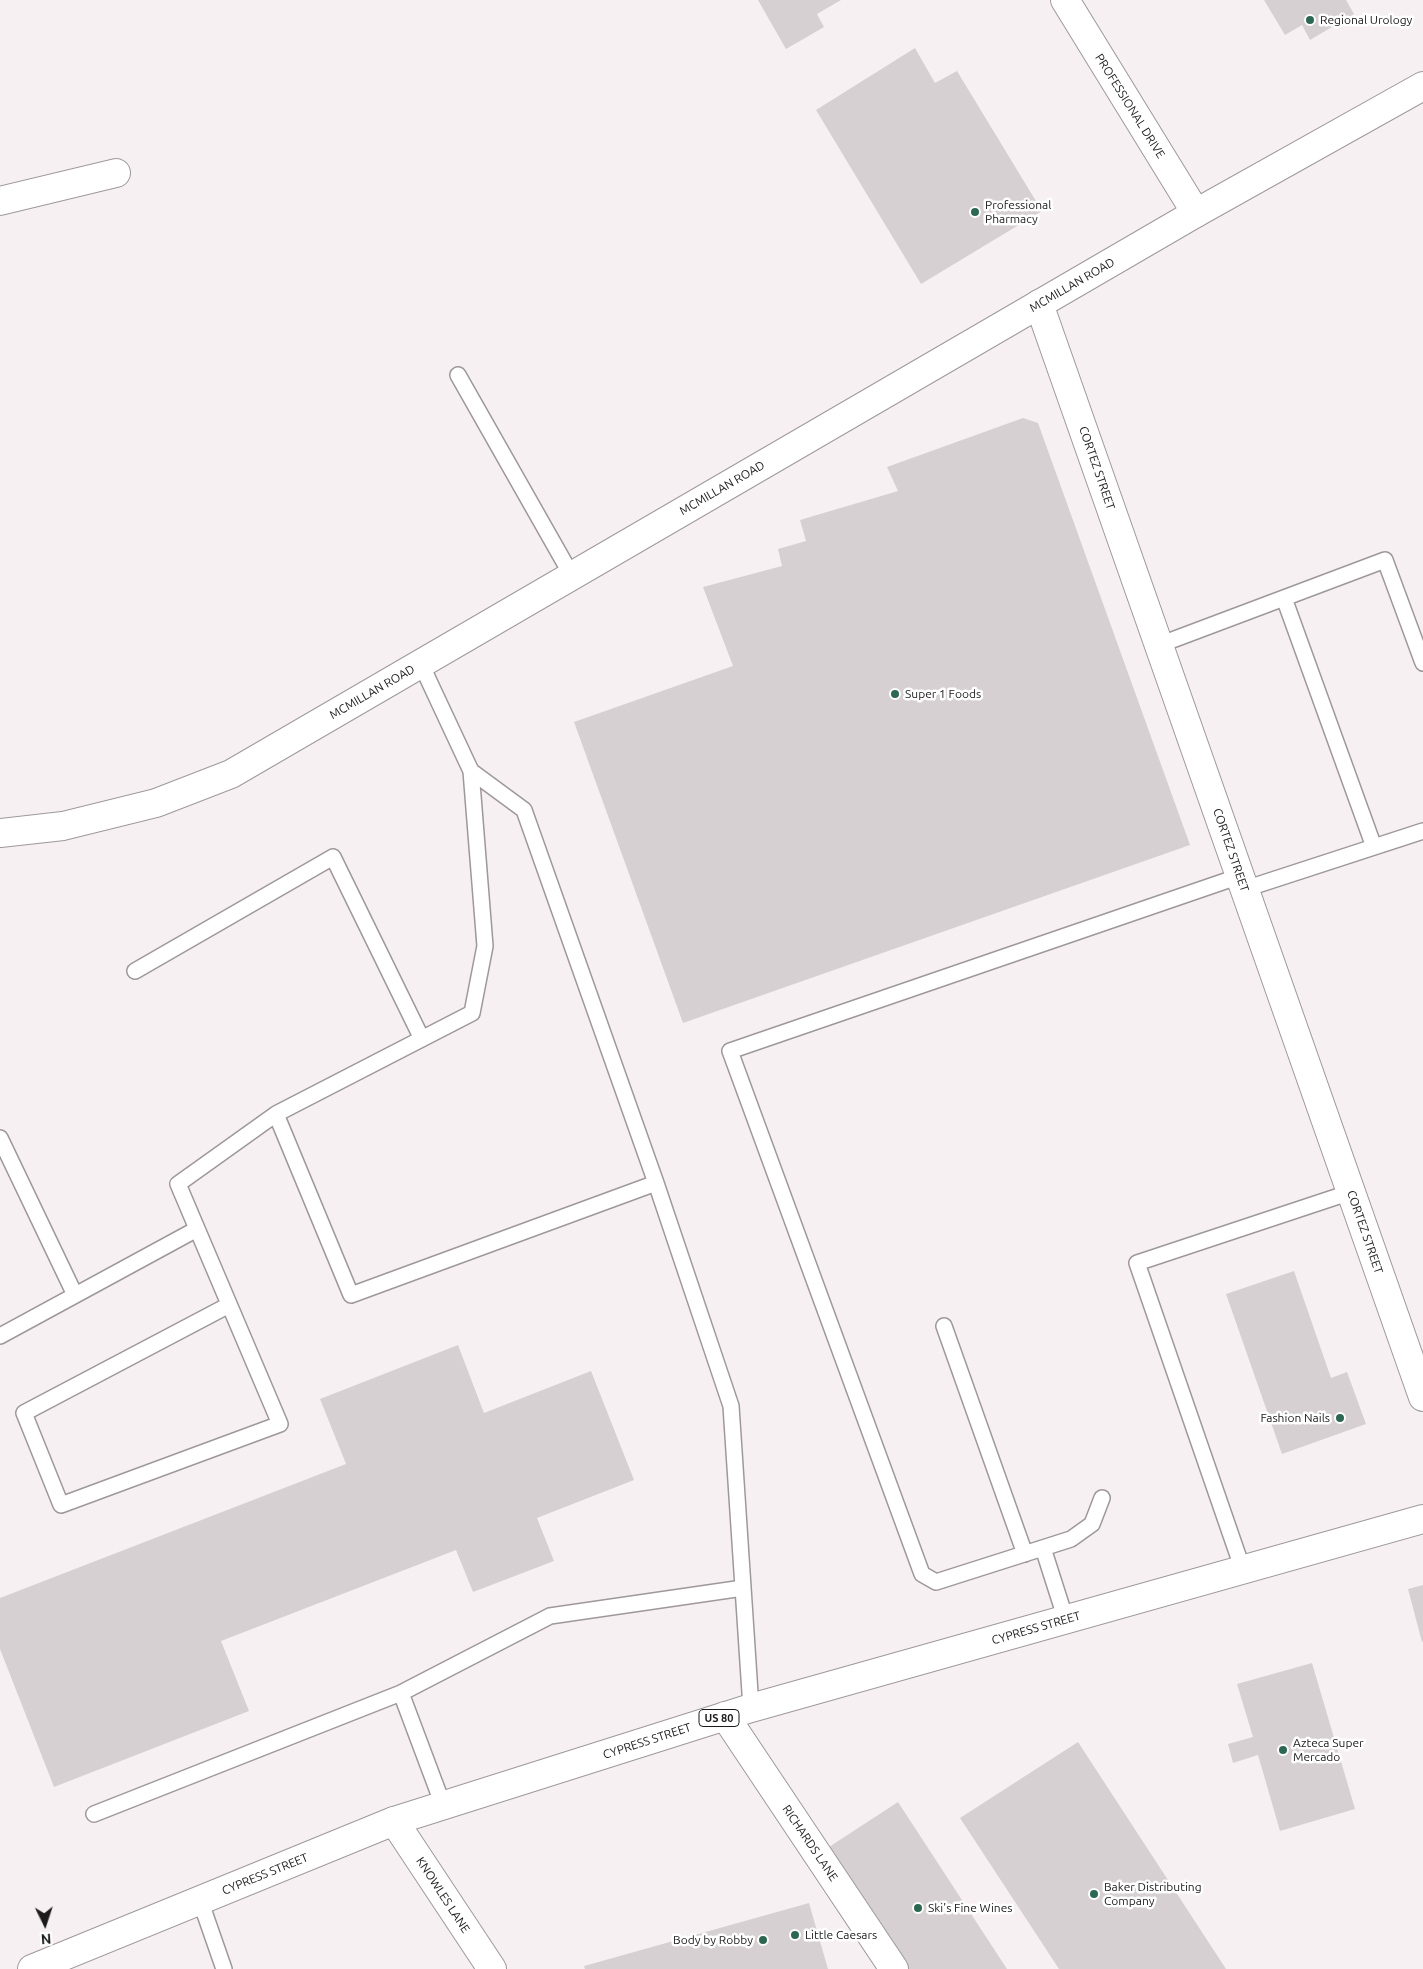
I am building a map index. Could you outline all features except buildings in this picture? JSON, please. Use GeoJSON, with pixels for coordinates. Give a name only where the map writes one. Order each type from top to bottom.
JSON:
{"type":"FeatureCollection","features":[{"type":"Feature","properties":{"kind":"street","name":"PROFESSIONAL DRIVE"},"geometry":{"type":"LineString","coordinates":[[1065,0],[1196,213]]}},
{"type":"Feature","properties":{"kind":"street","name":"MCMILLAN ROAD"},"geometry":{"type":"LineString","coordinates":[[0,834],[63,826],[156,803],[231,774],[1196,213],[1423,86]]}},
{"type":"Feature","properties":{"kind":"street"},"geometry":{"type":"LineString","coordinates":[[0,201],[116,172]]}},
{"type":"Feature","properties":{"kind":"street","name":"CORTEZ STREET"},"geometry":{"type":"LineString","coordinates":[[1039,304],[1423,1397]]}},
{"type":"Feature","properties":{"kind":"street","name":"CYPRESS STREET"},"geometry":{"type":"LineString","coordinates":[[32,1969],[394,1821],[442,1805],[750,1708],[1423,1519]]}},
{"type":"Feature","properties":{"kind":"street","name":"RICHARDS LANE"},"geometry":{"type":"LineString","coordinates":[[725,1716],[894,1969]]}},
{"type":"Feature","properties":{"kind":"street","name":"KNOWLES LANE"},"geometry":{"type":"LineString","coordinates":[[394,1821],[492,1969]]}},
{"type":"Feature","properties":{"kind":"lane"},"geometry":{"type":"LineString","coordinates":[[458,375],[572,576]]}},
{"type":"Feature","properties":{"kind":"lane"},"geometry":{"type":"LineString","coordinates":[[1159,645],[1385,560],[1423,663]]}},
{"type":"Feature","properties":{"kind":"lane"},"geometry":{"type":"LineString","coordinates":[[1284,598],[1374,847]]}},
{"type":"Feature","properties":{"kind":"lane"},"geometry":{"type":"LineString","coordinates":[[229,1306],[24,1413],[61,1505],[280,1424],[178,1184],[276,1114],[472,1014],[484,946],[471,772],[421,664]]}},
{"type":"Feature","properties":{"kind":"lane"},"geometry":{"type":"LineString","coordinates":[[471,772],[524,810],[656,1183],[731,1406],[750,1708]]}},
{"type":"Feature","properties":{"kind":"lane"},"geometry":{"type":"LineString","coordinates":[[1102,1498],[1092,1524],[1071,1539],[936,1582],[922,1574],[730,1051],[1242,882],[1374,847],[1423,830]]}},
{"type":"Feature","properties":{"kind":"lane"},"geometry":{"type":"LineString","coordinates":[[135,970],[332,857],[422,1038]]}},
{"type":"Feature","properties":{"kind":"lane"},"geometry":{"type":"LineString","coordinates":[[276,1114],[351,1295],[656,1183]]}},
{"type":"Feature","properties":{"kind":"lane"},"geometry":{"type":"LineString","coordinates":[[0,1138],[75,1295]]}},
{"type":"Feature","properties":{"kind":"lane"},"geometry":{"type":"LineString","coordinates":[[1244,1570],[1137,1263],[1351,1192]]}},
{"type":"Feature","properties":{"kind":"lane"},"geometry":{"type":"LineString","coordinates":[[0,1336],[197,1229]]}},
{"type":"Feature","properties":{"kind":"lane"},"geometry":{"type":"LineString","coordinates":[[944,1326],[1025,1554]]}},
{"type":"Feature","properties":{"kind":"lane"},"geometry":{"type":"LineString","coordinates":[[1043,1548],[1066,1620]]}},
{"type":"Feature","properties":{"kind":"lane"},"geometry":{"type":"LineString","coordinates":[[94,1814],[401,1692],[550,1616],[743,1588]]}},
{"type":"Feature","properties":{"kind":"lane"},"geometry":{"type":"LineString","coordinates":[[401,1692],[442,1805]]}},
{"type":"Feature","properties":{"kind":"lane"},"geometry":{"type":"LineString","coordinates":[[200,1900],[224,1969]]}},
{"type":"Feature","properties":{"kind":"place","name":"Regional Urology"},"geometry":{"type":"Point","coordinates":[1310,20]}},
{"type":"Feature","properties":{"kind":"place","name":"Professional Pharmacy"},"geometry":{"type":"Point","coordinates":[975,212]}},
{"type":"Feature","properties":{"kind":"place","name":"Super 1 Foods"},"geometry":{"type":"Point","coordinates":[895,694]}},
{"type":"Feature","properties":{"kind":"place","name":"Fashion Nails"},"geometry":{"type":"Point","coordinates":[1340,1418]}},
{"type":"Feature","properties":{"kind":"place","name":"Azteca Super Mercado"},"geometry":{"type":"Point","coordinates":[1283,1750]}},
{"type":"Feature","properties":{"kind":"place","name":"Baker Distributing Company"},"geometry":{"type":"Point","coordinates":[1094,1894]}},
{"type":"Feature","properties":{"kind":"place","name":"Ski's Fine Wines"},"geometry":{"type":"Point","coordinates":[918,1908]}},
{"type":"Feature","properties":{"kind":"place","name":"Little Caesars"},"geometry":{"type":"Point","coordinates":[795,1935]}},
{"type":"Feature","properties":{"kind":"place","name":"Body by Robby"},"geometry":{"type":"Point","coordinates":[763,1940]}}]}
